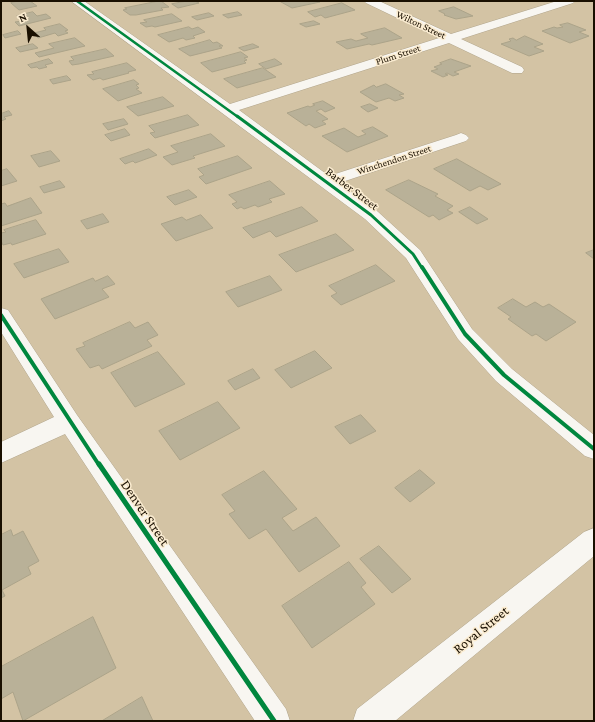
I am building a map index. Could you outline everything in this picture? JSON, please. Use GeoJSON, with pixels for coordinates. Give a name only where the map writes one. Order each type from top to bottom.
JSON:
{"type":"FeatureCollection","features":[{"type":"Feature","properties":{"kind":"street","name":"Barber Street"},"geometry":{"type":"LineString","coordinates":[[77,1],[228,109],[371,215],[413,254],[465,334],[504,374],[594,449]]}},
{"type":"Feature","properties":{"kind":"street","name":"Wilton Street"},"geometry":{"type":"LineString","coordinates":[[370,1],[517,70]]}},
{"type":"Feature","properties":{"kind":"street","name":"Plum Street"},"geometry":{"type":"LineString","coordinates":[[228,109],[569,1]]}},
{"type":"Feature","properties":{"kind":"street","name":"Winchendon Street"},"geometry":{"type":"LineString","coordinates":[[326,182],[461,138]]}},
{"type":"Feature","properties":{"kind":"street","name":"Denver Street"},"geometry":{"type":"LineString","coordinates":[[1,315],[69,421],[274,721]]}},
{"type":"Feature","properties":{"kind":"street"},"geometry":{"type":"LineString","coordinates":[[1,453],[69,421]]}},
{"type":"Feature","properties":{"kind":"street","name":"Royal Street"},"geometry":{"type":"LineString","coordinates":[[369,721],[594,540]]}},
{"type":"Feature","properties":{"kind":"building"},"geometry":{"type":"Polygon","coordinates":[[[18,1],[30,1],[37,6],[19,10],[11,3],[18,1]]]}},
{"type":"Feature","properties":{"kind":"building"},"geometry":{"type":"Polygon","coordinates":[[[159,1],[169,7],[161,8],[163,10],[136,15],[130,15],[123,10],[127,9],[125,8],[159,1]]]}},
{"type":"Feature","properties":{"kind":"building"},"geometry":{"type":"Polygon","coordinates":[[[195,1],[199,3],[178,8],[172,4],[195,1]]]}},
{"type":"Feature","properties":{"kind":"building"},"geometry":{"type":"Polygon","coordinates":[[[281,2],[320,2],[292,8],[281,2]]]}},
{"type":"Feature","properties":{"kind":"building"},"geometry":{"type":"Polygon","coordinates":[[[342,3],[355,10],[325,18],[321,15],[315,17],[308,12],[342,3]]]}},
{"type":"Feature","properties":{"kind":"building"},"geometry":{"type":"Polygon","coordinates":[[[454,7],[473,16],[456,19],[444,15],[445,14],[439,11],[454,7]]]}},
{"type":"Feature","properties":{"kind":"building"},"geometry":{"type":"Polygon","coordinates":[[[33,12],[37,16],[46,14],[51,18],[19,26],[15,22],[22,21],[17,16],[33,12]]]}},
{"type":"Feature","properties":{"kind":"building"},"geometry":{"type":"Polygon","coordinates":[[[238,12],[242,15],[228,18],[223,15],[238,12]]]}},
{"type":"Feature","properties":{"kind":"building"},"geometry":{"type":"Polygon","coordinates":[[[209,13],[214,16],[197,20],[192,17],[209,13]]]}},
{"type":"Feature","properties":{"kind":"building"},"geometry":{"type":"Polygon","coordinates":[[[172,14],[182,21],[155,27],[146,27],[140,23],[147,22],[144,20],[172,14]]]}},
{"type":"Feature","properties":{"kind":"building"},"geometry":{"type":"Polygon","coordinates":[[[314,21],[320,24],[306,27],[300,24],[314,21]]]}},
{"type":"Feature","properties":{"kind":"building"},"geometry":{"type":"Polygon","coordinates":[[[568,23],[586,30],[579,32],[589,36],[570,43],[542,31],[554,27],[563,27],[560,25],[568,23]]]}},
{"type":"Feature","properties":{"kind":"building"},"geometry":{"type":"Polygon","coordinates":[[[60,24],[68,30],[65,31],[68,33],[58,36],[55,33],[38,38],[34,33],[46,30],[44,28],[60,24]]]}},
{"type":"Feature","properties":{"kind":"building"},"geometry":{"type":"Polygon","coordinates":[[[189,27],[192,29],[198,27],[205,32],[193,36],[195,38],[186,40],[183,38],[169,42],[158,35],[189,27]]]}},
{"type":"Feature","properties":{"kind":"building"},"geometry":{"type":"Polygon","coordinates":[[[385,28],[402,38],[347,49],[336,42],[351,39],[356,41],[368,38],[361,34],[385,28]]]}},
{"type":"Feature","properties":{"kind":"building"},"geometry":{"type":"Polygon","coordinates":[[[18,31],[21,34],[5,38],[3,35],[18,31]]]}},
{"type":"Feature","properties":{"kind":"building"},"geometry":{"type":"Polygon","coordinates":[[[525,36],[543,44],[534,47],[544,51],[529,56],[501,44],[511,41],[509,39],[513,38],[516,40],[525,36]]]}},
{"type":"Feature","properties":{"kind":"building"},"geometry":{"type":"Polygon","coordinates":[[[75,38],[85,46],[39,57],[35,53],[54,48],[49,44],[75,38]]]}},
{"type":"Feature","properties":{"kind":"building"},"geometry":{"type":"Polygon","coordinates":[[[210,40],[213,43],[217,42],[223,46],[219,46],[222,48],[190,56],[179,49],[210,40]]]}},
{"type":"Feature","properties":{"kind":"building"},"geometry":{"type":"Polygon","coordinates":[[[33,44],[38,48],[20,52],[16,48],[33,44]]]}},
{"type":"Feature","properties":{"kind":"building"},"geometry":{"type":"Polygon","coordinates":[[[253,44],[259,47],[244,51],[239,48],[253,44]]]}},
{"type":"Feature","properties":{"kind":"building"},"geometry":{"type":"Polygon","coordinates":[[[106,49],[114,56],[72,65],[69,61],[74,60],[71,57],[106,49]]]}},
{"type":"Feature","properties":{"kind":"building"},"geometry":{"type":"Polygon","coordinates":[[[241,52],[248,57],[244,58],[247,60],[244,61],[246,63],[212,72],[201,63],[241,52]]]}},
{"type":"Feature","properties":{"kind":"building"},"geometry":{"type":"Polygon","coordinates":[[[49,59],[53,63],[45,65],[47,67],[39,69],[37,67],[31,68],[28,65],[49,59]]]}},
{"type":"Feature","properties":{"kind":"building"},"geometry":{"type":"Polygon","coordinates":[[[275,59],[282,64],[266,69],[259,64],[275,59]]]}},
{"type":"Feature","properties":{"kind":"building"},"geometry":{"type":"Polygon","coordinates":[[[451,59],[471,66],[454,72],[459,74],[453,76],[447,73],[445,74],[448,75],[443,77],[431,71],[438,69],[434,67],[442,64],[440,63],[451,59]]]}},
{"type":"Feature","properties":{"kind":"building"},"geometry":{"type":"Polygon","coordinates":[[[127,63],[136,70],[103,80],[100,78],[93,80],[87,75],[94,74],[92,72],[127,63]]]}},
{"type":"Feature","properties":{"kind":"building"},"geometry":{"type":"Polygon","coordinates":[[[263,68],[276,77],[237,88],[224,79],[263,68]]]}},
{"type":"Feature","properties":{"kind":"building"},"geometry":{"type":"Polygon","coordinates":[[[67,76],[71,80],[53,84],[50,80],[67,76]]]}},
{"type":"Feature","properties":{"kind":"building"},"geometry":{"type":"Polygon","coordinates":[[[134,80],[139,84],[136,85],[139,88],[136,89],[142,93],[118,101],[103,89],[134,80]]]}},
{"type":"Feature","properties":{"kind":"building"},"geometry":{"type":"Polygon","coordinates":[[[386,84],[404,94],[399,95],[404,98],[395,101],[389,98],[376,102],[360,92],[374,85],[376,87],[386,84]]]}},
{"type":"Feature","properties":{"kind":"building"},"geometry":{"type":"Polygon","coordinates":[[[163,97],[174,106],[138,116],[127,107],[163,97]]]}},
{"type":"Feature","properties":{"kind":"building"},"geometry":{"type":"Polygon","coordinates":[[[323,101],[335,108],[325,112],[321,109],[316,111],[328,119],[322,121],[326,124],[315,128],[309,124],[306,126],[287,113],[308,106],[310,107],[315,105],[313,104],[323,101]]]}},
{"type":"Feature","properties":{"kind":"building"},"geometry":{"type":"Polygon","coordinates":[[[370,104],[378,108],[368,112],[361,107],[370,104]]]}},
{"type":"Feature","properties":{"kind":"building"},"geometry":{"type":"Polygon","coordinates":[[[9,111],[12,115],[4,117],[6,119],[1,121],[1,114],[9,111]]]}},
{"type":"Feature","properties":{"kind":"building"},"geometry":{"type":"Polygon","coordinates":[[[188,115],[199,125],[155,138],[150,133],[155,132],[149,126],[188,115]]]}},
{"type":"Feature","properties":{"kind":"building"},"geometry":{"type":"Polygon","coordinates":[[[124,119],[128,124],[108,130],[103,124],[124,119]]]}},
{"type":"Feature","properties":{"kind":"building"},"geometry":{"type":"Polygon","coordinates":[[[373,127],[388,136],[347,152],[322,136],[344,128],[358,137],[366,134],[362,131],[373,127]]]}},
{"type":"Feature","properties":{"kind":"building"},"geometry":{"type":"Polygon","coordinates":[[[125,129],[130,135],[111,141],[105,135],[125,129]]]}},
{"type":"Feature","properties":{"kind":"building"},"geometry":{"type":"Polygon","coordinates":[[[211,134],[225,146],[193,156],[195,158],[172,165],[163,157],[178,152],[171,146],[211,134]]]}},
{"type":"Feature","properties":{"kind":"building"},"geometry":{"type":"Polygon","coordinates":[[[149,149],[157,155],[135,163],[133,161],[125,164],[120,159],[149,149]]]}},
{"type":"Feature","properties":{"kind":"building"},"geometry":{"type":"Polygon","coordinates":[[[51,151],[60,161],[39,167],[31,156],[51,151]]]}},
{"type":"Feature","properties":{"kind":"building"},"geometry":{"type":"Polygon","coordinates":[[[238,156],[252,168],[206,184],[199,177],[204,175],[198,169],[238,156]]]}},
{"type":"Feature","properties":{"kind":"building"},"geometry":{"type":"Polygon","coordinates":[[[457,159],[501,184],[488,190],[480,186],[470,191],[434,169],[457,159]]]}},
{"type":"Feature","properties":{"kind":"building"},"geometry":{"type":"Polygon","coordinates":[[[7,169],[17,181],[1,186],[1,171],[7,169]]]}},
{"type":"Feature","properties":{"kind":"building"},"geometry":{"type":"Polygon","coordinates":[[[409,180],[438,194],[435,196],[453,206],[447,210],[453,213],[439,220],[433,215],[429,217],[386,190],[409,180]]]}},
{"type":"Feature","properties":{"kind":"building"},"geometry":{"type":"Polygon","coordinates":[[[60,181],[65,187],[44,193],[40,187],[60,181]]]}},
{"type":"Feature","properties":{"kind":"building"},"geometry":{"type":"Polygon","coordinates":[[[270,181],[285,194],[269,199],[272,202],[258,207],[255,205],[244,209],[241,207],[237,209],[232,204],[237,202],[229,195],[270,181]]]}},
{"type":"Feature","properties":{"kind":"building"},"geometry":{"type":"Polygon","coordinates":[[[189,190],[197,197],[175,205],[167,197],[189,190]]]}},
{"type":"Feature","properties":{"kind":"building"},"geometry":{"type":"Polygon","coordinates":[[[31,198],[42,213],[1,226],[1,204],[5,203],[7,206],[31,198]]]}},
{"type":"Feature","properties":{"kind":"building"},"geometry":{"type":"Polygon","coordinates":[[[302,207],[318,221],[276,237],[270,231],[253,238],[243,228],[302,207]]]}},
{"type":"Feature","properties":{"kind":"building"},"geometry":{"type":"Polygon","coordinates":[[[470,207],[488,219],[477,224],[459,212],[470,207]]]}},
{"type":"Feature","properties":{"kind":"building"},"geometry":{"type":"Polygon","coordinates":[[[103,214],[109,222],[87,229],[81,221],[103,214]]]}},
{"type":"Feature","properties":{"kind":"building"},"geometry":{"type":"Polygon","coordinates":[[[201,215],[213,228],[176,241],[161,224],[182,217],[186,220],[201,215]]]}},
{"type":"Feature","properties":{"kind":"building"},"geometry":{"type":"Polygon","coordinates":[[[36,220],[46,234],[12,245],[11,243],[3,245],[1,241],[1,233],[6,232],[4,230],[36,220]]]}},
{"type":"Feature","properties":{"kind":"building"},"geometry":{"type":"Polygon","coordinates":[[[336,234],[354,250],[296,272],[279,255],[336,234]]]}},
{"type":"Feature","properties":{"kind":"building"},"geometry":{"type":"Polygon","coordinates":[[[59,249],[69,262],[24,278],[14,264],[59,249]]]}},
{"type":"Feature","properties":{"kind":"building"},"geometry":{"type":"Polygon","coordinates":[[[594,250],[594,259],[586,253],[594,250]]]}},
{"type":"Feature","properties":{"kind":"building"},"geometry":{"type":"Polygon","coordinates":[[[376,265],[395,281],[341,305],[331,296],[337,293],[329,286],[376,265]]]}},
{"type":"Feature","properties":{"kind":"building"},"geometry":{"type":"Polygon","coordinates":[[[108,276],[115,284],[102,289],[109,297],[55,319],[41,299],[93,278],[95,281],[108,276]]]}},
{"type":"Feature","properties":{"kind":"building"},"geometry":{"type":"Polygon","coordinates":[[[270,276],[282,290],[238,307],[226,292],[270,276]]]}},
{"type":"Feature","properties":{"kind":"building"},"geometry":{"type":"Polygon","coordinates":[[[513,299],[526,307],[535,302],[543,307],[549,304],[576,322],[546,341],[536,334],[532,336],[508,319],[511,317],[498,308],[513,299]]]}},
{"type":"Feature","properties":{"kind":"building"},"geometry":{"type":"Polygon","coordinates":[[[130,322],[135,328],[148,322],[158,335],[147,340],[152,346],[102,369],[99,365],[90,368],[76,349],[85,346],[83,343],[130,322]]]}},
{"type":"Feature","properties":{"kind":"building"},"geometry":{"type":"Polygon","coordinates":[[[315,351],[332,368],[291,388],[275,370],[315,351]]]}},
{"type":"Feature","properties":{"kind":"building"},"geometry":{"type":"Polygon","coordinates":[[[158,352],[185,384],[135,407],[111,373],[158,352]]]}},
{"type":"Feature","properties":{"kind":"building"},"geometry":{"type":"Polygon","coordinates":[[[253,369],[260,378],[235,390],[228,381],[253,369]]]}},
{"type":"Feature","properties":{"kind":"building"},"geometry":{"type":"Polygon","coordinates":[[[218,402],[240,428],[180,460],[159,431],[218,402]]]}},
{"type":"Feature","properties":{"kind":"building"},"geometry":{"type":"Polygon","coordinates":[[[361,415],[376,431],[350,444],[335,427],[361,415]]]}},
{"type":"Feature","properties":{"kind":"building"},"geometry":{"type":"Polygon","coordinates":[[[420,470],[435,483],[410,502],[395,488],[420,470]]]}},
{"type":"Feature","properties":{"kind":"building"},"geometry":{"type":"Polygon","coordinates":[[[264,471],[297,509],[282,518],[293,531],[316,517],[340,546],[299,572],[266,529],[249,539],[229,514],[235,511],[222,495],[264,471]]]}},
{"type":"Feature","properties":{"kind":"building"},"geometry":{"type":"Polygon","coordinates":[[[11,530],[13,536],[23,531],[39,561],[28,567],[31,574],[2,590],[5,596],[1,598],[1,535],[11,530]]]}},
{"type":"Feature","properties":{"kind":"building"},"geometry":{"type":"Polygon","coordinates":[[[379,546],[411,579],[392,593],[360,559],[379,546]]]}},
{"type":"Feature","properties":{"kind":"building"},"geometry":{"type":"Polygon","coordinates":[[[349,562],[366,583],[361,587],[375,604],[312,648],[282,606],[349,562]]]}},
{"type":"Feature","properties":{"kind":"building"},"geometry":{"type":"Polygon","coordinates":[[[93,617],[116,668],[23,721],[13,692],[1,699],[1,667],[93,617]]]}},
{"type":"Feature","properties":{"kind":"building"},"geometry":{"type":"Polygon","coordinates":[[[142,697],[153,721],[102,721],[142,697]]]}},
{"type":"Feature","properties":{"kind":"cycle path"},"geometry":{"type":"LineString","coordinates":[[77,1],[228,109],[371,215],[413,254],[465,334],[504,375],[594,449]]}},
{"type":"Feature","properties":{"kind":"cycle path"},"geometry":{"type":"LineString","coordinates":[[1,315],[69,421],[274,721]]}}]}
